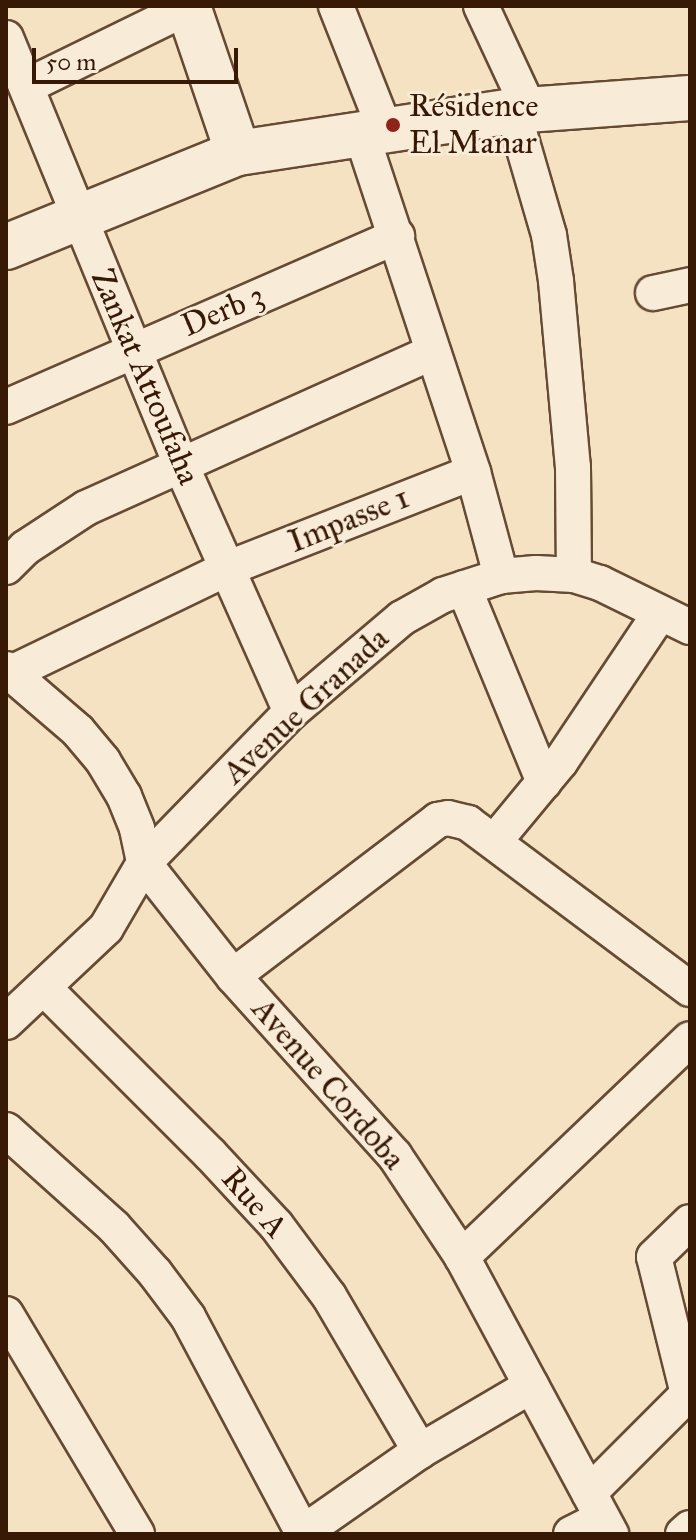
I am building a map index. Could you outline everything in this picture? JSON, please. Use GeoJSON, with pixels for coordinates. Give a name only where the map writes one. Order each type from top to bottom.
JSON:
{"type":"FeatureCollection","features":[{"type":"Feature","properties":{"kind":"street"},"geometry":{"type":"LineString","coordinates":[[336,6],[352,43],[397,236],[431,353],[473,472],[501,576]]}},
{"type":"Feature","properties":{"kind":"street"},"geometry":{"type":"LineString","coordinates":[[481,6],[521,110],[549,235],[573,467],[574,575]]}},
{"type":"Feature","properties":{"kind":"street"},"geometry":{"type":"LineString","coordinates":[[27,86],[188,7],[238,153]]}},
{"type":"Feature","properties":{"kind":"street","name":"Zankat Attoufaha"},"geometry":{"type":"LineString","coordinates":[[6,38],[181,465],[291,712]]}},
{"type":"Feature","properties":{"kind":"street"},"geometry":{"type":"LineString","coordinates":[[6,247],[238,153],[521,110],[690,98]]}},
{"type":"Feature","properties":{"kind":"street","name":"Derb 3"},"geometry":{"type":"LineString","coordinates":[[6,407],[397,236]]}},
{"type":"Feature","properties":{"kind":"street"},"geometry":{"type":"LineString","coordinates":[[653,293],[690,285]]}},
{"type":"Feature","properties":{"kind":"street"},"geometry":{"type":"LineString","coordinates":[[6,567],[25,548],[86,508],[303,414],[431,353]]}},
{"type":"Feature","properties":{"kind":"street","name":"Impasse 1"},"geometry":{"type":"LineString","coordinates":[[8,671],[226,569],[473,472]]}},
{"type":"Feature","properties":{"kind":"street","name":"Avenue Granada"},"geometry":{"type":"LineString","coordinates":[[6,1022],[106,928],[144,863],[291,712],[402,618],[443,595],[501,576],[574,575],[600,583],[675,620]]}},
{"type":"Feature","properties":{"kind":"street"},"geometry":{"type":"LineString","coordinates":[[464,588],[544,782]]}},
{"type":"Feature","properties":{"kind":"street"},"geometry":{"type":"LineString","coordinates":[[481,832],[544,782],[675,620]]}},
{"type":"Feature","properties":{"kind":"street","name":"Avenue Cordoba"},"geometry":{"type":"LineString","coordinates":[[8,671],[78,731],[103,761],[124,796],[137,829],[144,863],[233,976],[395,1156],[462,1257],[601,1515]]}},
{"type":"Feature","properties":{"kind":"street"},"geometry":{"type":"LineString","coordinates":[[233,976],[438,820],[481,832],[690,989]]}},
{"type":"Feature","properties":{"kind":"street","name":"Rue A"},"geometry":{"type":"LineString","coordinates":[[44,988],[210,1154],[276,1225],[329,1296],[420,1451]]}},
{"type":"Feature","properties":{"kind":"street"},"geometry":{"type":"LineString","coordinates":[[462,1257],[690,1039]]}},
{"type":"Feature","properties":{"kind":"street"},"geometry":{"type":"LineString","coordinates":[[6,1130],[114,1227],[155,1273],[188,1317],[302,1534],[420,1451],[531,1386]]}},
{"type":"Feature","properties":{"kind":"street"},"geometry":{"type":"LineString","coordinates":[[571,1534],[601,1515],[689,1393],[654,1257],[690,1222]]}},
{"type":"Feature","properties":{"kind":"street"},"geometry":{"type":"LineString","coordinates":[[6,1314],[137,1534]]}},
{"type":"Feature","properties":{"kind":"street"},"geometry":{"type":"LineString","coordinates":[[683,1534],[690,1528]]}},
{"type":"Feature","properties":{"kind":"place","name":"Résidence El Manar"},"geometry":{"type":"Point","coordinates":[393,125]}}]}
